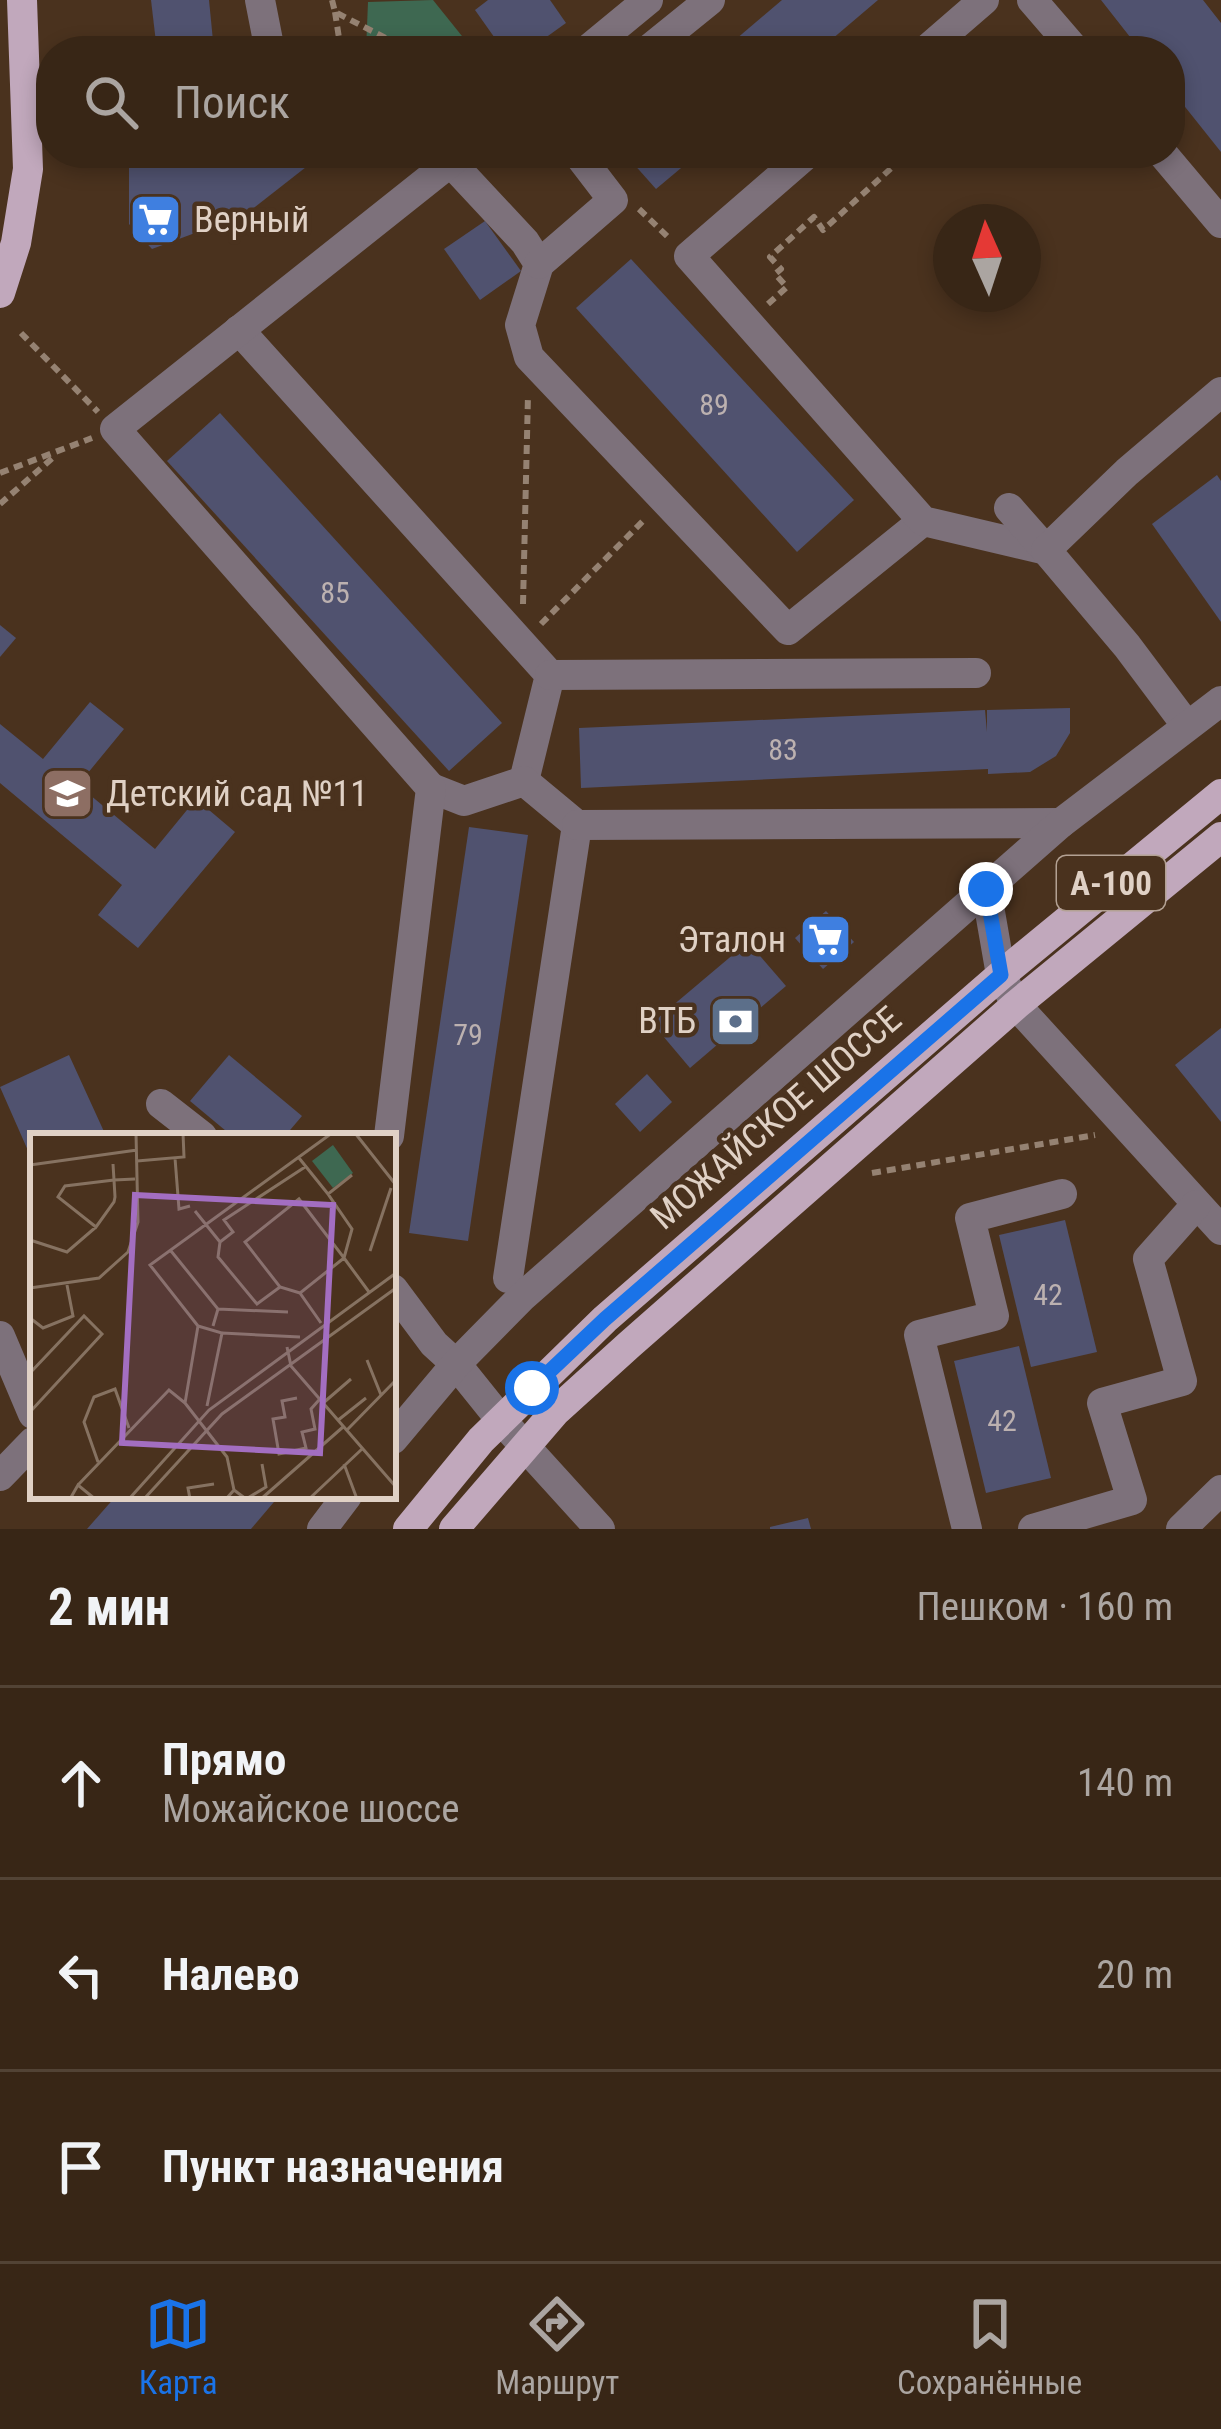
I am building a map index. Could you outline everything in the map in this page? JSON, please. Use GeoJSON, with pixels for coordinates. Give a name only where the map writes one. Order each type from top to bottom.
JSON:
{"type":"FeatureCollection","features":[{"type":"Feature","properties":{"kind":"main road"},"geometry":{"type":"LineString","coordinates":[[0,293],[16,243],[28,169],[22,0]]}},
{"type":"Feature","properties":{"kind":"main road","name":"МОЖАЙСКОЕ ШОССЕ"},"geometry":{"type":"LineString","coordinates":[[408,1529],[500,1420],[605,1319],[1001,975],[1221,794]]}},
{"type":"Feature","properties":{"kind":"main road","name":"МОЖАЙСКОЕ ШОССЕ"},"geometry":{"type":"LineString","coordinates":[[454,1529],[524,1446],[628,1345],[1016,1005],[1221,837]]}},
{"type":"Feature","properties":{"kind":"street"},"geometry":{"type":"LineString","coordinates":[[260,0],[267,36]]}},
{"type":"Feature","properties":{"kind":"street"},"geometry":{"type":"LineString","coordinates":[[604,36],[648,0]]}},
{"type":"Feature","properties":{"kind":"street"},"geometry":{"type":"LineString","coordinates":[[666,36],[710,0]]}},
{"type":"Feature","properties":{"kind":"street"},"geometry":{"type":"LineString","coordinates":[[942,36],[984,0]]}},
{"type":"Feature","properties":{"kind":"street"},"geometry":{"type":"LineString","coordinates":[[1032,0],[1063,36]]}},
{"type":"Feature","properties":{"kind":"street"},"geometry":{"type":"LineString","coordinates":[[437,168],[115,430],[431,788],[464,801],[524,781]]}},
{"type":"Feature","properties":{"kind":"street"},"geometry":{"type":"LineString","coordinates":[[462,168],[539,263]]}},
{"type":"Feature","properties":{"kind":"street"},"geometry":{"type":"LineString","coordinates":[[588,168],[613,200],[539,263],[520,325],[529,356],[664,500],[788,630],[923,521]]}},
{"type":"Feature","properties":{"kind":"street"},"geometry":{"type":"LineString","coordinates":[[791,168],[689,256],[923,521],[1046,550]]}},
{"type":"Feature","properties":{"kind":"street"},"geometry":{"type":"LineString","coordinates":[[1175,168],[1221,223]]}},
{"type":"Feature","properties":{"kind":"street"},"geometry":{"type":"LineString","coordinates":[[239,330],[550,674],[976,673]]}},
{"type":"Feature","properties":{"kind":"street"},"geometry":{"type":"LineString","coordinates":[[1046,550],[1127,472],[1221,392]]}},
{"type":"Feature","properties":{"kind":"street"},"geometry":{"type":"LineString","coordinates":[[1009,508],[1187,725]]}},
{"type":"Feature","properties":{"kind":"street"},"geometry":{"type":"LineString","coordinates":[[524,781],[550,674]]}},
{"type":"Feature","properties":{"kind":"street"},"geometry":{"type":"LineString","coordinates":[[396,1434],[522,1297],[1061,823],[1221,701]]}},
{"type":"Feature","properties":{"kind":"street"},"geometry":{"type":"LineString","coordinates":[[524,781],[578,825],[1061,823]]}},
{"type":"Feature","properties":{"kind":"street"},"geometry":{"type":"LineString","coordinates":[[389,1133],[431,788]]}},
{"type":"Feature","properties":{"kind":"street"},"geometry":{"type":"LineString","coordinates":[[508,1278],[578,825]]}},
{"type":"Feature","properties":{"kind":"street"},"geometry":{"type":"LineString","coordinates":[[986,889],[1001,975],[1016,1005],[1213,1220],[1148,1259],[1182,1381],[1102,1403],[1132,1500],[1033,1529]]}},
{"type":"Feature","properties":{"kind":"street"},"geometry":{"type":"LineString","coordinates":[[161,1104],[198,1133]]}},
{"type":"Feature","properties":{"kind":"street"},"geometry":{"type":"LineString","coordinates":[[968,1529],[919,1335],[994,1316],[970,1218],[1062,1194]]}},
{"type":"Feature","properties":{"kind":"street"},"geometry":{"type":"LineString","coordinates":[[396,1293],[434,1344],[600,1529]]}},
{"type":"Feature","properties":{"kind":"street"},"geometry":{"type":"LineString","coordinates":[[0,1336],[30,1407]]}},
{"type":"Feature","properties":{"kind":"street"},"geometry":{"type":"LineString","coordinates":[[0,1476],[30,1445]]}},
{"type":"Feature","properties":{"kind":"street"},"geometry":{"type":"LineString","coordinates":[[1181,1529],[1221,1490]]}},
{"type":"Feature","properties":{"kind":"street"},"geometry":{"type":"LineString","coordinates":[[322,1529],[345,1499]]}},
{"type":"Feature","properties":{"kind":"path"},"geometry":{"type":"LineString","coordinates":[[332,0],[339,36]]}},
{"type":"Feature","properties":{"kind":"path"},"geometry":{"type":"LineString","coordinates":[[335,12],[382,36]]}},
{"type":"Feature","properties":{"kind":"path"},"geometry":{"type":"LineString","coordinates":[[747,323],[787,287],[775,274],[781,269],[770,257],[814,218],[823,230],[891,168]]}},
{"type":"Feature","properties":{"kind":"path"},"geometry":{"type":"LineString","coordinates":[[0,472],[115,430],[21,333]]}},
{"type":"Feature","properties":{"kind":"path"},"geometry":{"type":"LineString","coordinates":[[522,644],[529,356]]}},
{"type":"Feature","properties":{"kind":"path"},"geometry":{"type":"LineString","coordinates":[[0,504],[61,450]]}},
{"type":"Feature","properties":{"kind":"path"},"geometry":{"type":"LineString","coordinates":[[522,644],[664,500]]}},
{"type":"Feature","properties":{"kind":"path"},"geometry":{"type":"LineString","coordinates":[[850,1176],[1098,1134]]}},
{"type":"Feature","properties":{"kind":"green space"},"geometry":{"type":"Polygon","coordinates":[[[433,0],[462,36],[367,36],[368,2],[433,0]]]}},
{"type":"Feature","properties":{"kind":"building"},"geometry":{"type":"Polygon","coordinates":[[[151,0],[209,0],[213,36],[155,36],[151,0]]]}},
{"type":"Feature","properties":{"kind":"building"},"geometry":{"type":"Polygon","coordinates":[[[488,0],[550,0],[566,23],[548,36],[493,36],[475,10],[488,0]]]}},
{"type":"Feature","properties":{"kind":"building"},"geometry":{"type":"Polygon","coordinates":[[[782,0],[878,0],[836,36],[740,36],[782,0]]]}},
{"type":"Feature","properties":{"kind":"building"},"geometry":{"type":"Polygon","coordinates":[[[1101,0],[1203,0],[1221,23],[1221,152],[1185,107],[1185,36],[1129,36],[1101,0]]]}},
{"type":"Feature","properties":{"kind":"building"},"geometry":{"type":"Polygon","coordinates":[[[129,168],[305,168],[246,214],[152,249],[129,224],[129,168]]]}},
{"type":"Feature","properties":{"kind":"building"},"geometry":{"type":"Polygon","coordinates":[[[637,168],[681,168],[656,189],[637,168]]]}},
{"type":"Feature","properties":{"kind":"building"},"geometry":{"type":"Polygon","coordinates":[[[485,221],[521,271],[480,300],[444,249],[485,221]]]}},
{"type":"Feature","properties":{"kind":"building"},"geometry":{"type":"Polygon","coordinates":[[[631,259],[854,500],[797,552],[576,308],[631,259]]]}},
{"type":"Feature","properties":{"kind":"building"},"geometry":{"type":"Polygon","coordinates":[[[220,413],[502,723],[449,771],[167,461],[220,413]]]}},
{"type":"Feature","properties":{"kind":"building"},"geometry":{"type":"Polygon","coordinates":[[[1217,475],[1221,481],[1221,622],[1152,524],[1217,475]]]}},
{"type":"Feature","properties":{"kind":"building"},"geometry":{"type":"Polygon","coordinates":[[[0,625],[16,638],[0,657],[0,625]]]}},
{"type":"Feature","properties":{"kind":"building"},"geometry":{"type":"Polygon","coordinates":[[[90,702],[124,729],[78,785],[155,849],[196,799],[235,832],[138,948],[98,915],[122,885],[0,783],[0,724],[43,759],[90,702]]]}},
{"type":"Feature","properties":{"kind":"building"},"geometry":{"type":"Polygon","coordinates":[[[1070,708],[1070,733],[1056,756],[1030,772],[988,774],[988,769],[581,788],[579,728],[985,710],[987,732],[987,710],[1070,708]]]}},
{"type":"Feature","properties":{"kind":"building"},"geometry":{"type":"Polygon","coordinates":[[[469,827],[528,835],[468,1241],[409,1233],[469,827]]]}},
{"type":"Feature","properties":{"kind":"building","name":"Эталон"},"geometry":{"type":"Polygon","coordinates":[[[826,911],[854,942],[823,969],[795,938],[826,911]]]}},
{"type":"Feature","properties":{"kind":"building"},"geometry":{"type":"Polygon","coordinates":[[[748,942],[786,986],[690,1068],[652,1023],[748,942]]]}},
{"type":"Feature","properties":{"kind":"building"},"geometry":{"type":"Polygon","coordinates":[[[1221,1028],[1221,1122],[1175,1065],[1221,1028]]]}},
{"type":"Feature","properties":{"kind":"building"},"geometry":{"type":"Polygon","coordinates":[[[69,1055],[105,1133],[30,1133],[30,1155],[0,1087],[69,1055]]]}},
{"type":"Feature","properties":{"kind":"building"},"geometry":{"type":"Polygon","coordinates":[[[229,1055],[302,1116],[288,1133],[228,1133],[190,1101],[229,1055]]]}},
{"type":"Feature","properties":{"kind":"building"},"geometry":{"type":"Polygon","coordinates":[[[647,1074],[672,1102],[640,1132],[615,1104],[647,1074]]]}},
{"type":"Feature","properties":{"kind":"building"},"geometry":{"type":"Polygon","coordinates":[[[1065,1220],[1097,1352],[1031,1367],[999,1235],[1065,1220]]]}},
{"type":"Feature","properties":{"kind":"building"},"geometry":{"type":"Polygon","coordinates":[[[1019,1346],[1051,1478],[986,1493],[954,1361],[1019,1346]]]}},
{"type":"Feature","properties":{"kind":"building"},"geometry":{"type":"Polygon","coordinates":[[[113,1499],[276,1499],[251,1529],[87,1529],[113,1499]]]}},
{"type":"Feature","properties":{"kind":"building"},"geometry":{"type":"Polygon","coordinates":[[[808,1518],[811,1529],[770,1529],[770,1527],[808,1518]]]}},
{"type":"Feature","properties":{"kind":"place","name":"Верный"},"geometry":{"type":"Point","coordinates":[155,220]}},
{"type":"Feature","properties":{"kind":"place","name":"Детский сад №11"},"geometry":{"type":"Point","coordinates":[67,794]}},
{"type":"Feature","properties":{"kind":"place","name":"Эталон"},"geometry":{"type":"Point","coordinates":[825,940]}},
{"type":"Feature","properties":{"kind":"place","name":"ВТБ"},"geometry":{"type":"Point","coordinates":[735,1021]}},
{"type":"Feature","properties":{"kind":"route"},"geometry":{"type":"LineString","coordinates":[[532,1388],[1001,975],[986,889]]}}]}
